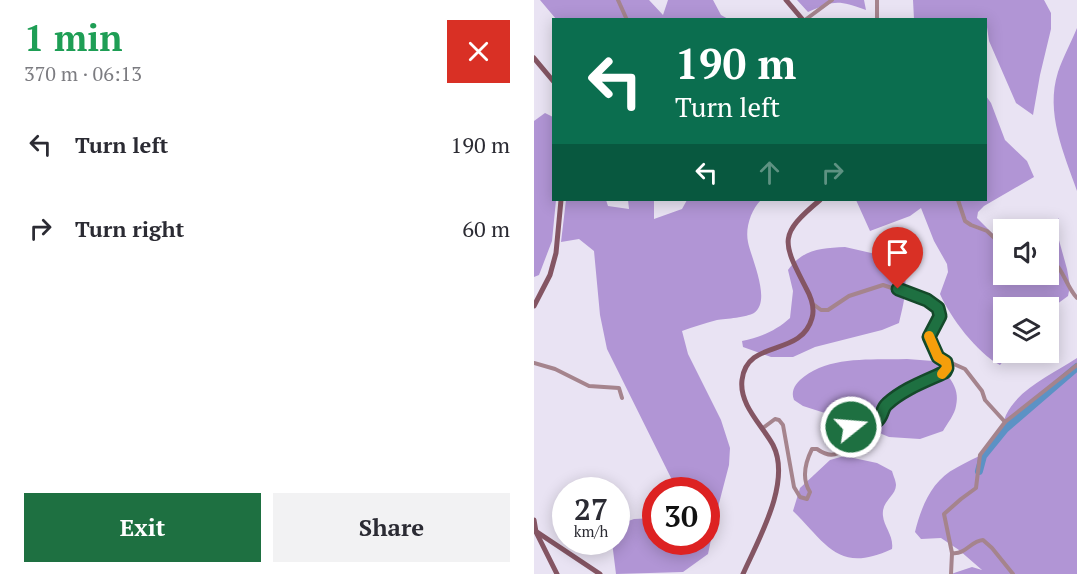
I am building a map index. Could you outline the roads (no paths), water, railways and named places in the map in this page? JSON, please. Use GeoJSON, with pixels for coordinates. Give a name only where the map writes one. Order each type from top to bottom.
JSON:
{"type":"FeatureCollection","features":[{"type":"Feature","properties":{"kind":"main road"},"geometry":{"type":"LineString","coordinates":[[786,0],[802,18]]}},
{"type":"Feature","properties":{"kind":"main road"},"geometry":{"type":"LineString","coordinates":[[534,58],[552,80]]}},
{"type":"Feature","properties":{"kind":"main road"},"geometry":{"type":"LineString","coordinates":[[534,306],[550,274],[556,253],[561,201]]}},
{"type":"Feature","properties":{"kind":"main road"},"geometry":{"type":"LineString","coordinates":[[743,574],[773,507],[776,494],[777,456],[763,428],[743,397],[742,379],[745,370],[756,356],[801,338],[808,328],[813,316],[813,304],[788,247],[792,227],[798,218],[819,201]]}},
{"type":"Feature","properties":{"kind":"main road"},"geometry":{"type":"LineString","coordinates":[[534,520],[535,531],[557,574]]}},
{"type":"Feature","properties":{"kind":"main road"},"geometry":{"type":"LineString","coordinates":[[535,531],[600,574]]}},
{"type":"Feature","properties":{"kind":"street"},"geometry":{"type":"LineString","coordinates":[[618,0],[626,18]]}},
{"type":"Feature","properties":{"kind":"street"},"geometry":{"type":"LineString","coordinates":[[807,18],[832,0]]}},
{"type":"Feature","properties":{"kind":"street"},"geometry":{"type":"LineString","coordinates":[[877,0],[877,18]]}},
{"type":"Feature","properties":{"kind":"street"},"geometry":{"type":"LineString","coordinates":[[958,201],[965,221],[987,231],[993,237]]}},
{"type":"Feature","properties":{"kind":"street"},"geometry":{"type":"LineString","coordinates":[[1059,266],[1068,286],[1077,298]]}},
{"type":"Feature","properties":{"kind":"street"},"geometry":{"type":"LineString","coordinates":[[813,304],[821,310],[828,310],[849,296],[883,285],[934,304],[940,312],[936,326],[929,337],[938,357],[965,369],[985,400],[1005,422]]}},
{"type":"Feature","properties":{"kind":"street"},"geometry":{"type":"LineString","coordinates":[[763,428],[775,419],[783,425],[794,487],[800,497],[807,499],[810,492],[805,478],[806,462],[812,449],[818,449],[824,454],[835,455],[851,427],[859,423],[878,420],[884,406],[902,393],[945,372],[946,362]]}},
{"type":"Feature","properties":{"kind":"street"},"geometry":{"type":"LineString","coordinates":[[534,363],[555,369],[589,386],[619,388],[622,399]]}},
{"type":"Feature","properties":{"kind":"street"},"geometry":{"type":"LineString","coordinates":[[951,574],[952,553],[945,512],[976,489],[980,454],[1005,422],[1077,365]]}},
{"type":"Feature","properties":{"kind":"street"},"geometry":{"type":"LineString","coordinates":[[952,553],[961,553],[974,543],[983,540],[1013,574]]}},
{"type":"Feature","properties":{"kind":"waterway"},"geometry":{"type":"LineString","coordinates":[[979,471],[983,456],[1005,429],[1077,367]]}}]}
